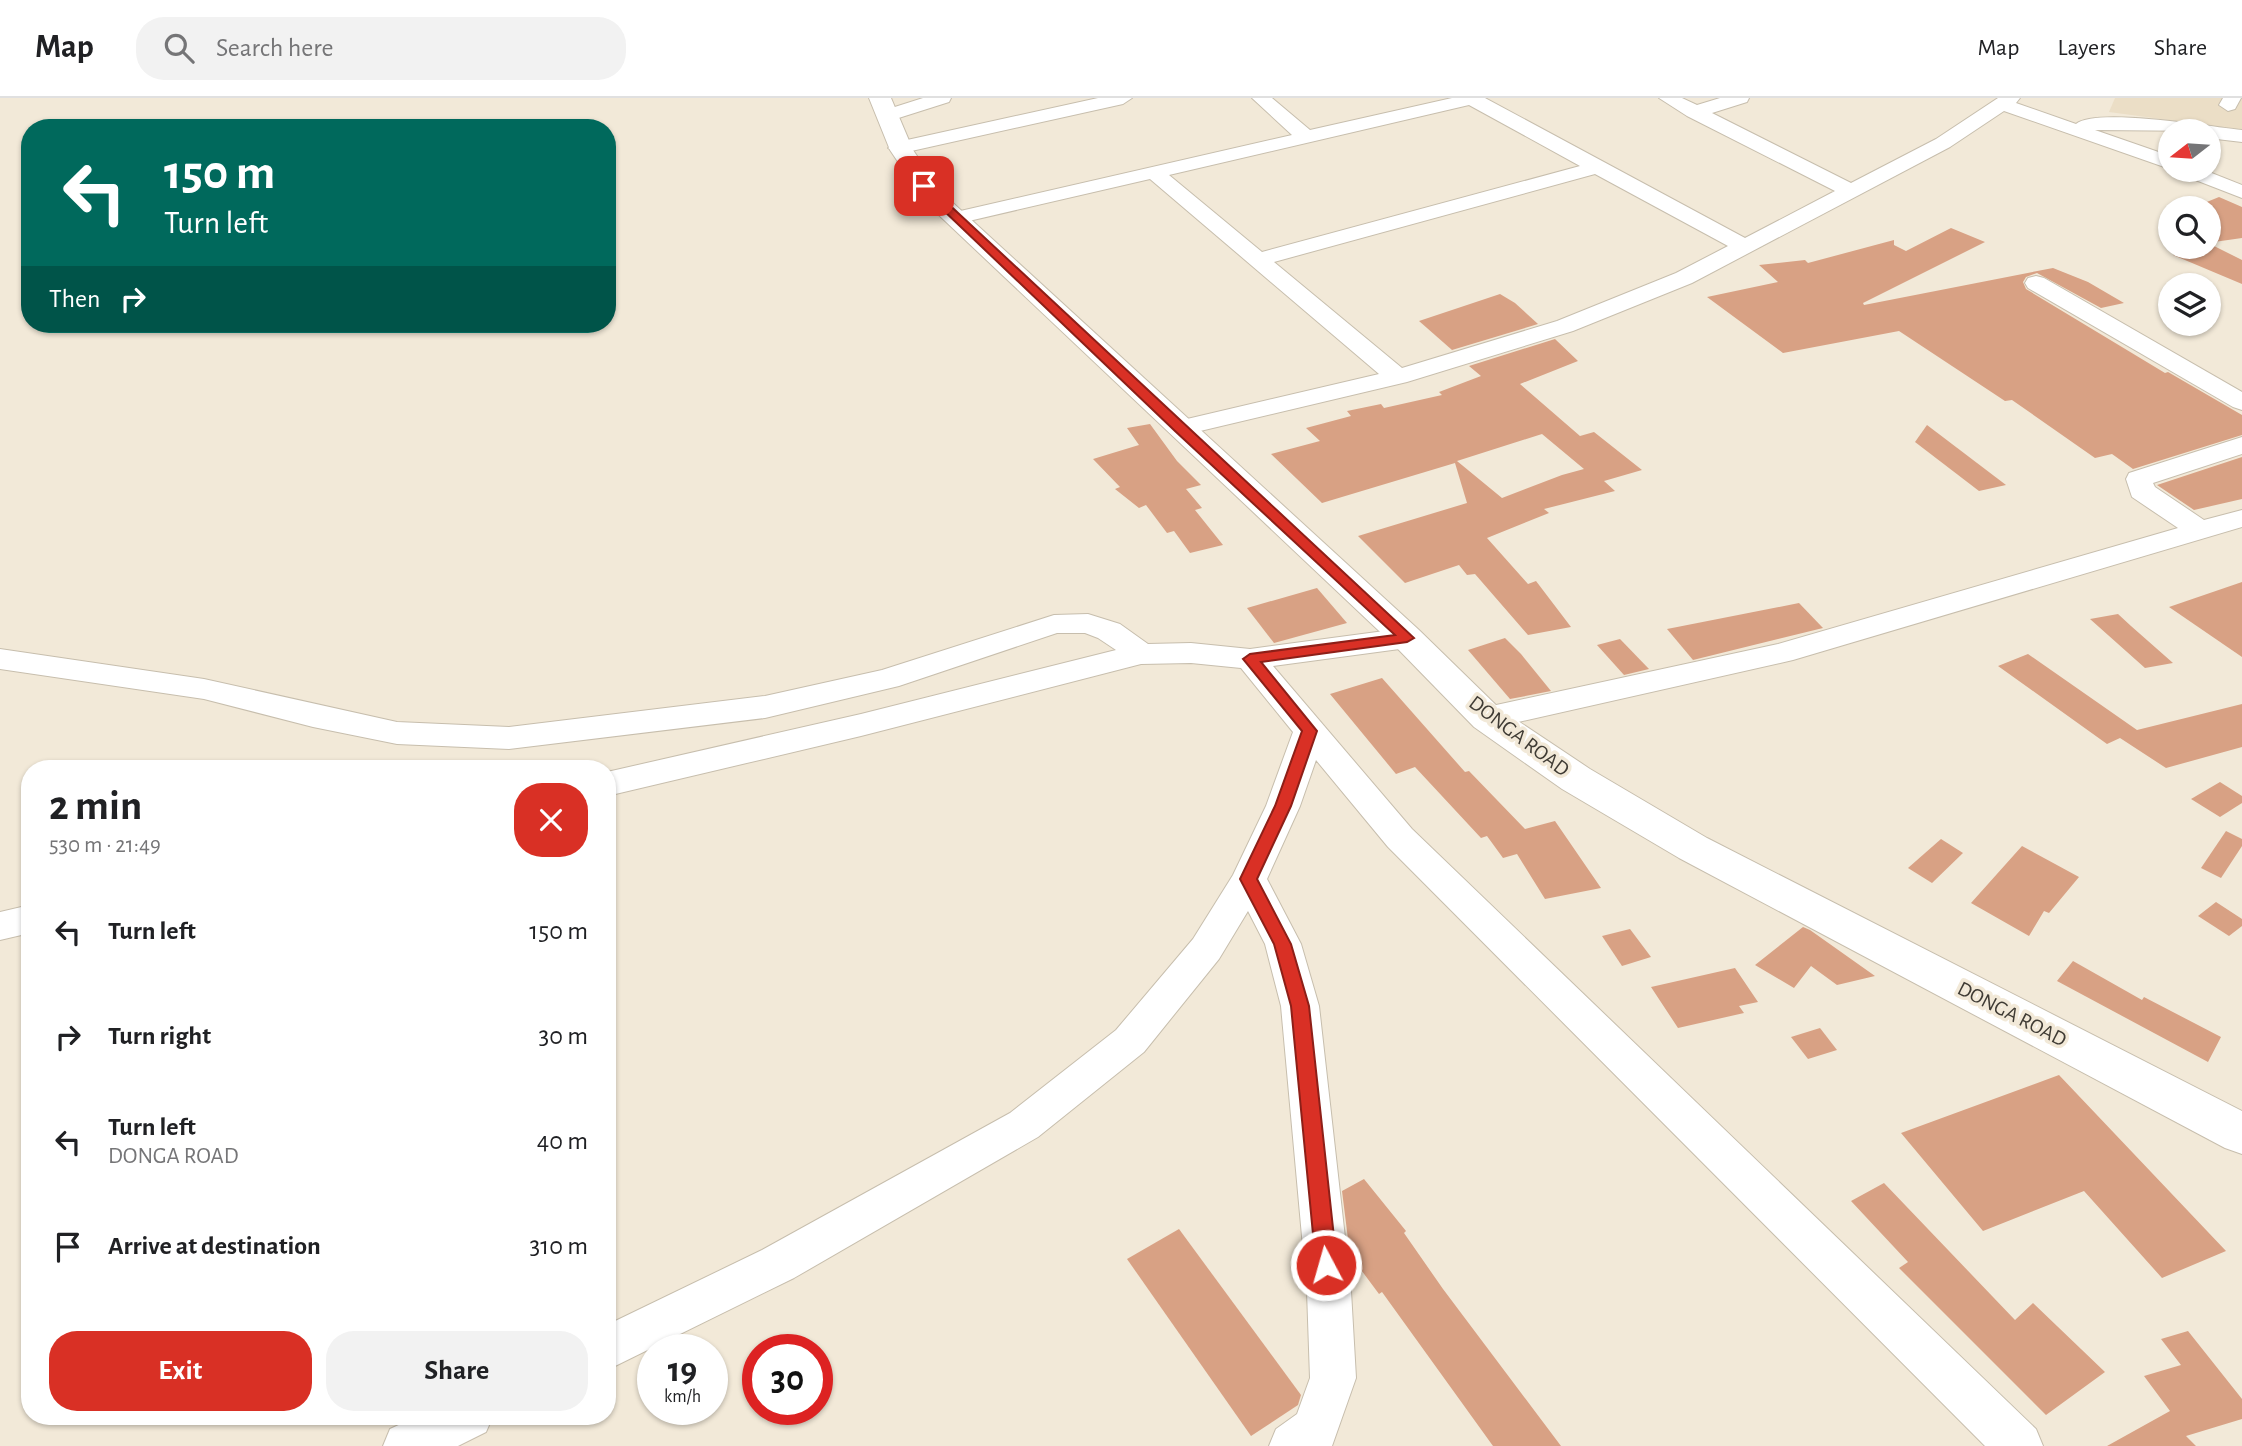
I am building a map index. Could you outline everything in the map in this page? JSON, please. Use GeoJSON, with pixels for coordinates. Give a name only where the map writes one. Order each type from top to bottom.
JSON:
{"type":"FeatureCollection","features":[{"type":"Feature","properties":{"kind":"street"},"geometry":{"type":"LineString","coordinates":[[888,121],[942,98]]}},
{"type":"Feature","properties":{"kind":"street"},"geometry":{"type":"LineString","coordinates":[[888,121],[1123,98]]}},
{"type":"Feature","properties":{"kind":"street"},"geometry":{"type":"LineString","coordinates":[[1261,98],[1305,136]]}},
{"type":"Feature","properties":{"kind":"street"},"geometry":{"type":"LineString","coordinates":[[1668,98],[1851,191]]}},
{"type":"Feature","properties":{"kind":"street"},"geometry":{"type":"LineString","coordinates":[[1694,112],[1741,98]]}},
{"type":"Feature","properties":{"kind":"street"},"geometry":{"type":"LineString","coordinates":[[956,218],[1473,99],[1744,246]]}},
{"type":"Feature","properties":{"kind":"street"},"geometry":{"type":"LineString","coordinates":[[1179,428],[1398,377],[1565,326],[1684,278],[1943,143],[2008,101],[2158,159]]}},
{"type":"Feature","properties":{"kind":"street","name":"DONGA ROAD"},"geometry":{"type":"LineString","coordinates":[[888,121],[914,176],[956,218],[1407,638],[1487,718],[1576,779],[1693,848],[2242,1134]]}},
{"type":"Feature","properties":{"kind":"street"},"geometry":{"type":"LineString","coordinates":[[2071,127],[2136,123],[2158,126]]}},
{"type":"Feature","properties":{"kind":"street"},"geometry":{"type":"LineString","coordinates":[[2221,134],[2242,136]]}},
{"type":"Feature","properties":{"kind":"street"},"geometry":{"type":"LineString","coordinates":[[1258,260],[1597,167]]}},
{"type":"Feature","properties":{"kind":"street"},"geometry":{"type":"LineString","coordinates":[[1153,172],[1398,377]]}},
{"type":"Feature","properties":{"kind":"street"},"geometry":{"type":"LineString","coordinates":[[2217,182],[2242,192]]}},
{"type":"Feature","properties":{"kind":"street"},"geometry":{"type":"LineString","coordinates":[[2036,283],[2242,402]]}},
{"type":"Feature","properties":{"kind":"street"},"geometry":{"type":"LineString","coordinates":[[2202,531],[2142,491],[2139,479],[2242,445]]}},
{"type":"Feature","properties":{"kind":"street"},"geometry":{"type":"LineString","coordinates":[[1487,718],[1782,653],[2242,518]]}},
{"type":"Feature","properties":{"kind":"street"},"geometry":{"type":"LineString","coordinates":[[0,659],[204,689],[397,733],[509,738],[765,707],[888,679],[1054,624],[1088,623],[1110,631],[1141,654]]}},
{"type":"Feature","properties":{"kind":"street"},"geometry":{"type":"LineString","coordinates":[[616,782],[861,725],[1141,654],[1191,653],[1250,659],[1407,638]]}},
{"type":"Feature","properties":{"kind":"street"},"geometry":{"type":"LineString","coordinates":[[1250,659],[1400,838],[2020,1446]]}},
{"type":"Feature","properties":{"kind":"street"},"geometry":{"type":"LineString","coordinates":[[616,1344],[778,1265],[1024,1125],[1130,1041],[1206,949],[1249,879],[1283,806],[1310,731]]}},
{"type":"Feature","properties":{"kind":"street"},"geometry":{"type":"LineString","coordinates":[[1249,879],[1283,944],[1300,1006],[1329,1291],[1333,1378],[1315,1430],[1293,1446]]}},
{"type":"Feature","properties":{"kind":"street"},"geometry":{"type":"LineString","coordinates":[[0,926],[21,921]]}},
{"type":"Feature","properties":{"kind":"street"},"geometry":{"type":"LineString","coordinates":[[407,1446],[450,1425]]}},
{"type":"Feature","properties":{"kind":"shaded area"},"geometry":{"type":"Polygon","coordinates":[[[2115,98],[2242,98],[2242,130],[2221,127],[2221,119],[2161,119],[2109,112],[2115,98]]]}},
{"type":"Feature","properties":{"kind":"building"},"geometry":{"type":"Polygon","coordinates":[[[2221,198],[2242,207],[2242,238],[2221,241],[2221,198]]]}},
{"type":"Feature","properties":{"kind":"building"},"geometry":{"type":"Polygon","coordinates":[[[1951,228],[1985,242],[1863,303],[1864,305],[2053,268],[2088,282],[2124,303],[2101,308],[2037,273],[2026,277],[2023,282],[2026,289],[2165,373],[2168,372],[2242,415],[2242,435],[2133,469],[2112,454],[2095,458],[2012,400],[2005,401],[1899,331],[1783,353],[1707,297],[1778,282],[1759,265],[1805,260],[1808,263],[1894,240],[1894,245],[1906,251],[1951,228]]]}},
{"type":"Feature","properties":{"kind":"building"},"geometry":{"type":"Polygon","coordinates":[[[2221,250],[2242,260],[2242,284],[2183,259],[2221,259],[2221,250]]]}},
{"type":"Feature","properties":{"kind":"building"},"geometry":{"type":"Polygon","coordinates":[[[1500,294],[1515,303],[1538,324],[1452,350],[1419,321],[1500,294]]]}},
{"type":"Feature","properties":{"kind":"building"},"geometry":{"type":"Polygon","coordinates":[[[1555,339],[1578,361],[1520,384],[1580,436],[1594,432],[1642,470],[1604,481],[1615,491],[1544,509],[1549,513],[1487,538],[1528,584],[1536,581],[1571,627],[1528,635],[1475,574],[1467,575],[1459,565],[1405,583],[1358,536],[1467,503],[1455,463],[1322,503],[1271,454],[1320,441],[1306,428],[1351,416],[1347,411],[1381,404],[1384,408],[1442,395],[1439,392],[1481,376],[1469,366],[1555,339]],[[1542,434],[1457,461],[1502,498],[1584,469],[1542,434]]]}},
{"type":"Feature","properties":{"kind":"building"},"geometry":{"type":"Polygon","coordinates":[[[1150,424],[1177,461],[1201,485],[1186,489],[1202,508],[1195,510],[1223,545],[1190,553],[1174,531],[1167,533],[1146,505],[1139,508],[1115,489],[1120,487],[1093,459],[1139,445],[1127,428],[1150,424]]]}},
{"type":"Feature","properties":{"kind":"building"},"geometry":{"type":"Polygon","coordinates":[[[1927,425],[2006,485],[1979,491],[1915,442],[1927,425]]]}},
{"type":"Feature","properties":{"kind":"building"},"geometry":{"type":"Polygon","coordinates":[[[2242,457],[2242,499],[2194,510],[2157,485],[2242,457]]]}},
{"type":"Feature","properties":{"kind":"building"},"geometry":{"type":"Polygon","coordinates":[[[2242,582],[2242,657],[2169,607],[2242,582]]]}},
{"type":"Feature","properties":{"kind":"building"},"geometry":{"type":"Polygon","coordinates":[[[1317,588],[1347,623],[1274,643],[1247,608],[1317,588]]]}},
{"type":"Feature","properties":{"kind":"building"},"geometry":{"type":"Polygon","coordinates":[[[1799,603],[1823,628],[1693,660],[1667,629],[1799,603]]]}},
{"type":"Feature","properties":{"kind":"building"},"geometry":{"type":"Polygon","coordinates":[[[2118,614],[2173,663],[2145,668],[2090,619],[2118,614]]]}},
{"type":"Feature","properties":{"kind":"building"},"geometry":{"type":"Polygon","coordinates":[[[1505,638],[1551,691],[1510,699],[1468,650],[1505,638]]]}},
{"type":"Feature","properties":{"kind":"building"},"geometry":{"type":"Polygon","coordinates":[[[1620,639],[1649,669],[1624,675],[1597,645],[1620,639]]]}},
{"type":"Feature","properties":{"kind":"building"},"geometry":{"type":"Polygon","coordinates":[[[2028,654],[2137,730],[2242,704],[2242,747],[2166,768],[2120,738],[2107,744],[1998,666],[2028,654]]]}},
{"type":"Feature","properties":{"kind":"building"},"geometry":{"type":"Polygon","coordinates":[[[1382,678],[1465,772],[1469,771],[1525,829],[1555,821],[1601,888],[1545,899],[1517,854],[1503,858],[1487,836],[1481,838],[1415,767],[1396,774],[1330,694],[1382,678]]]}},
{"type":"Feature","properties":{"kind":"building"},"geometry":{"type":"Polygon","coordinates":[[[2220,782],[2242,796],[2242,803],[2220,817],[2191,799],[2220,782]]]}},
{"type":"Feature","properties":{"kind":"building"},"geometry":{"type":"Polygon","coordinates":[[[2226,831],[2242,839],[2242,846],[2221,878],[2201,868],[2226,831]]]}},
{"type":"Feature","properties":{"kind":"building"},"geometry":{"type":"Polygon","coordinates":[[[1941,839],[1963,853],[1932,883],[1908,868],[1941,839]]]}},
{"type":"Feature","properties":{"kind":"building"},"geometry":{"type":"Polygon","coordinates":[[[2022,846],[2079,877],[2049,913],[2044,911],[2029,936],[1971,903],[2022,846]]]}},
{"type":"Feature","properties":{"kind":"building"},"geometry":{"type":"Polygon","coordinates":[[[2216,902],[2242,919],[2242,926],[2229,936],[2198,916],[2216,902]]]}},
{"type":"Feature","properties":{"kind":"building"},"geometry":{"type":"Polygon","coordinates":[[[1803,927],[1875,976],[1837,985],[1811,966],[1794,988],[1755,965],[1803,927]]]}},
{"type":"Feature","properties":{"kind":"building"},"geometry":{"type":"Polygon","coordinates":[[[1630,929],[1651,957],[1622,966],[1602,936],[1630,929]]]}},
{"type":"Feature","properties":{"kind":"building"},"geometry":{"type":"Polygon","coordinates":[[[2073,961],[2142,1000],[2144,997],[2221,1037],[2208,1062],[2057,981],[2073,961]]]}},
{"type":"Feature","properties":{"kind":"building"},"geometry":{"type":"Polygon","coordinates":[[[1735,968],[1758,1002],[1739,1006],[1744,1013],[1678,1028],[1651,987],[1735,968]]]}},
{"type":"Feature","properties":{"kind":"building"},"geometry":{"type":"Polygon","coordinates":[[[1820,1028],[1837,1050],[1808,1059],[1791,1037],[1820,1028]]]}},
{"type":"Feature","properties":{"kind":"building"},"geometry":{"type":"Polygon","coordinates":[[[2059,1075],[2226,1251],[2162,1278],[2084,1191],[1983,1231],[1901,1133],[2059,1075]]]}},
{"type":"Feature","properties":{"kind":"building"},"geometry":{"type":"Polygon","coordinates":[[[1364,1179],[1406,1231],[1404,1233],[1443,1289],[1561,1446],[1493,1446],[1382,1292],[1379,1294],[1350,1255],[1342,1191],[1364,1179]]]}},
{"type":"Feature","properties":{"kind":"building"},"geometry":{"type":"Polygon","coordinates":[[[1884,1183],[2015,1320],[2033,1303],[2105,1372],[2046,1415],[1899,1268],[1908,1262],[1851,1201],[1884,1183]]]}},
{"type":"Feature","properties":{"kind":"building"},"geometry":{"type":"Polygon","coordinates":[[[1179,1229],[1301,1395],[1298,1405],[1251,1436],[1127,1259],[1179,1229]]]}},
{"type":"Feature","properties":{"kind":"building"},"geometry":{"type":"Polygon","coordinates":[[[2188,1331],[2242,1399],[2242,1419],[2186,1436],[2196,1446],[2107,1446],[2170,1411],[2144,1376],[2181,1365],[2161,1339],[2188,1331]]]}},
{"type":"Feature","properties":{"kind":"route"},"geometry":{"type":"LineString","coordinates":[[924,186],[1179,428],[1407,638],[1250,659],[1310,731],[1283,806],[1249,879],[1283,944],[1300,1006],[1326,1265]]}}]}
